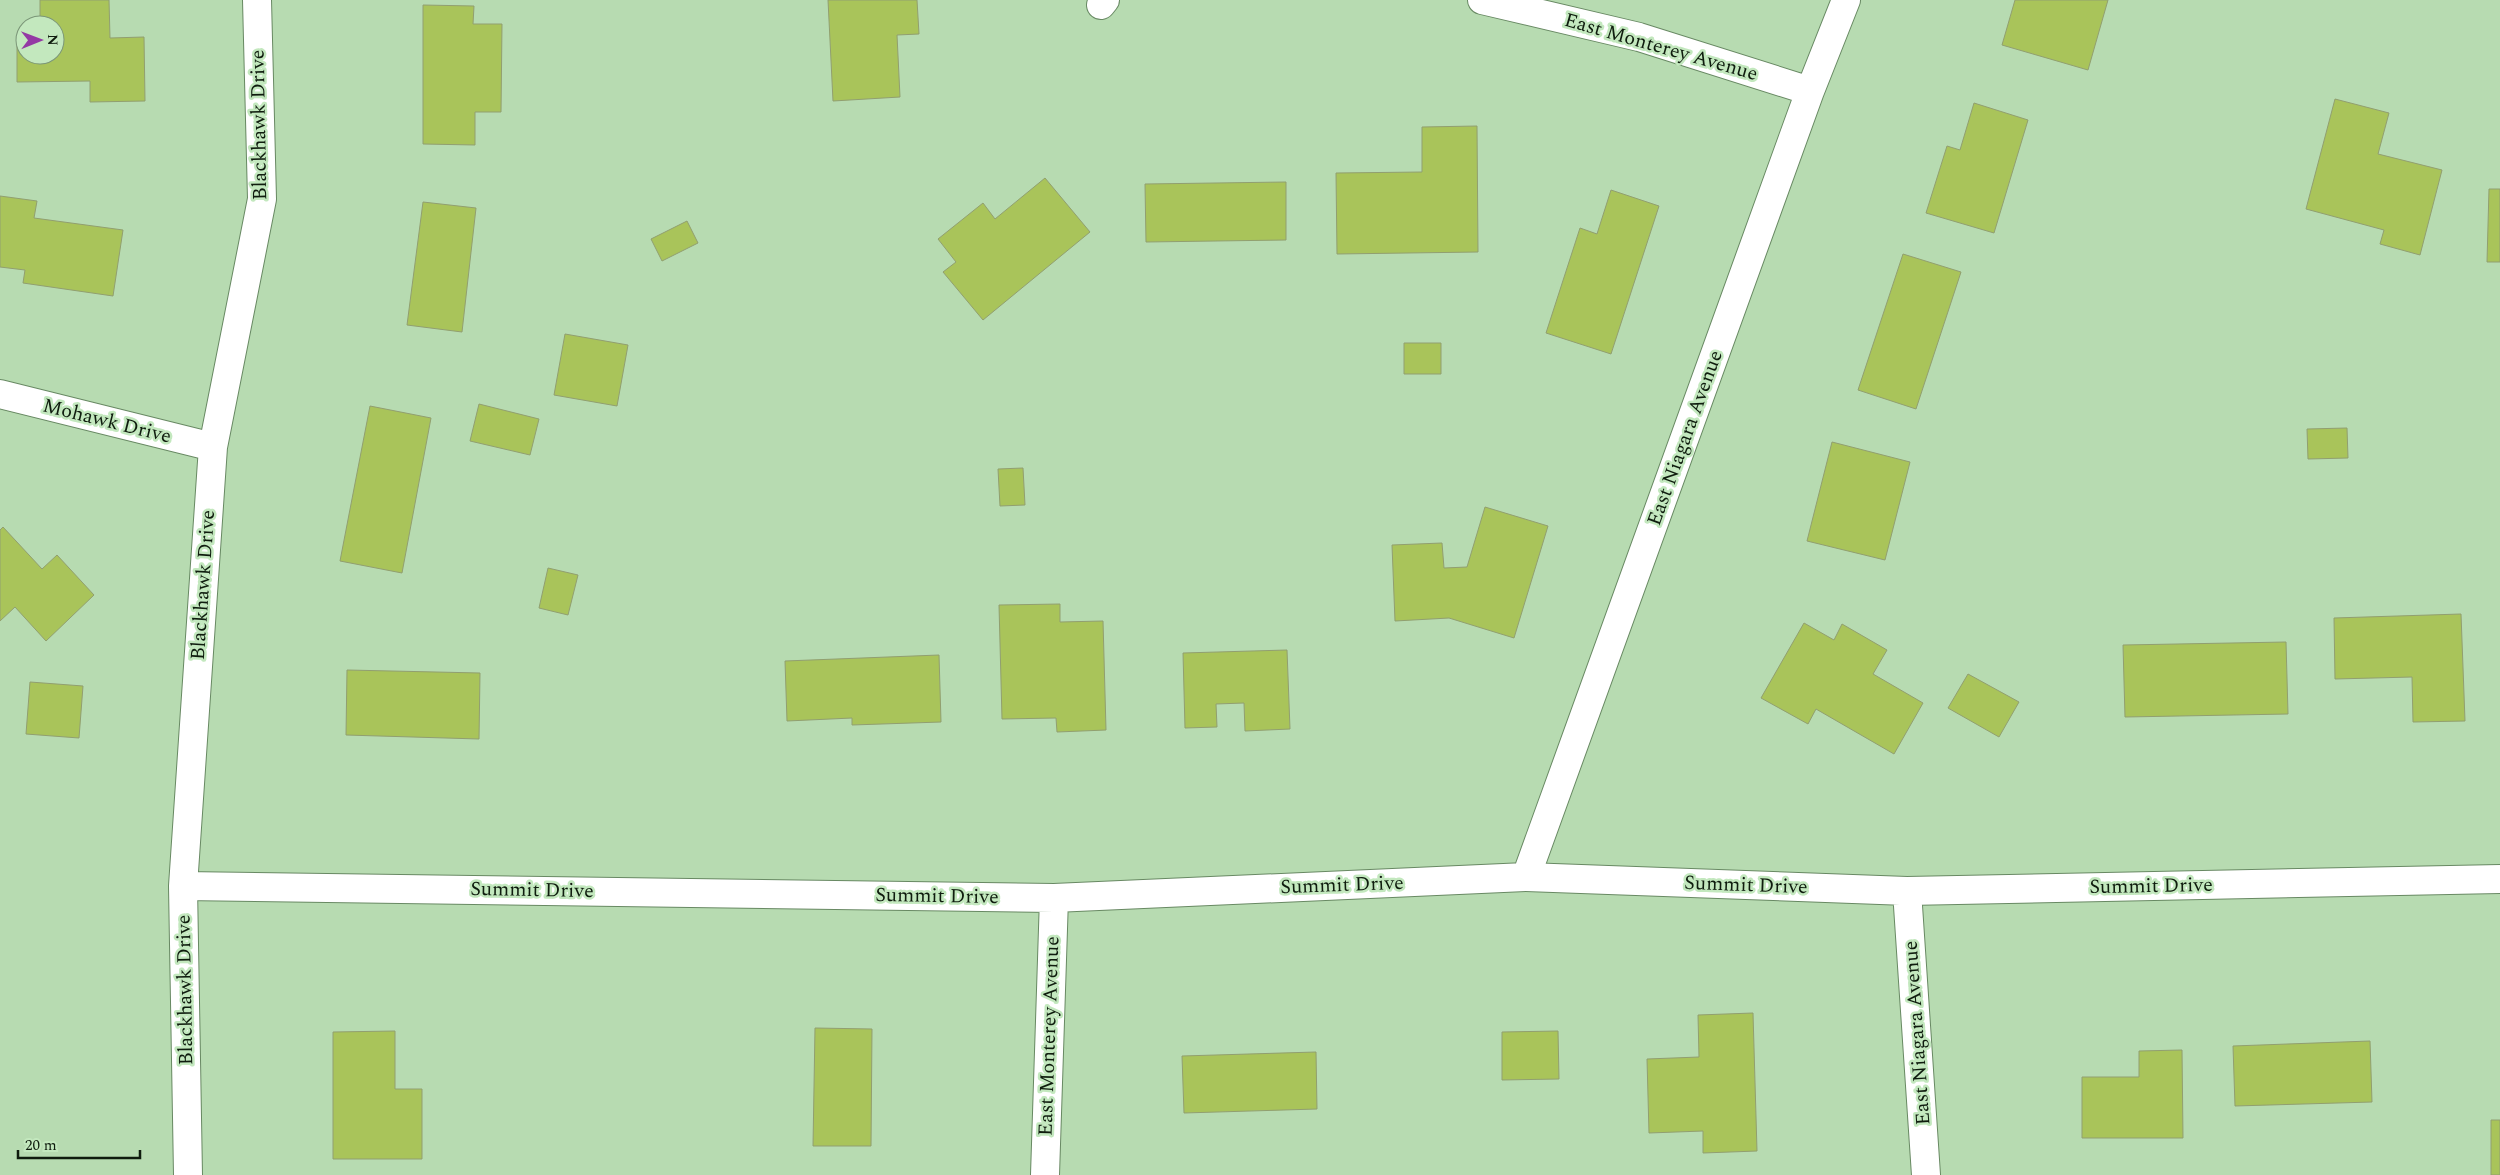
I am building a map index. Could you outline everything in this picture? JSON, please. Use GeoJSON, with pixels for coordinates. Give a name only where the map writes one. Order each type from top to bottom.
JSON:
{"type":"FeatureCollection","features":[{"type":"Feature","properties":{"kind":"street","name":"Blackhawk Drive"},"geometry":{"type":"LineString","coordinates":[[188,1175],[183,886],[213,447],[262,199],[256,0]]}},
{"type":"Feature","properties":{"kind":"street","name":"East Monterey Avenue"},"geometry":{"type":"LineString","coordinates":[[1482,0],[1640,37],[1810,91]]}},
{"type":"Feature","properties":{"kind":"street","name":"East Niagara Avenue"},"geometry":{"type":"LineString","coordinates":[[1526,877],[1810,91],[1846,0]]}},
{"type":"Feature","properties":{"kind":"street","name":"Mohawk Drive"},"geometry":{"type":"LineString","coordinates":[[0,394],[213,447]]}},
{"type":"Feature","properties":{"kind":"street","name":"Summit Drive"},"geometry":{"type":"LineString","coordinates":[[183,886],[1054,898],[1526,877],[1907,891],[2500,879]]}},
{"type":"Feature","properties":{"kind":"street","name":"East Niagara Avenue"},"geometry":{"type":"LineString","coordinates":[[1907,891],[1926,1175]]}},
{"type":"Feature","properties":{"kind":"street","name":"East Monterey Avenue"},"geometry":{"type":"LineString","coordinates":[[1044,1175],[1054,898]]}},
{"type":"Feature","properties":{"kind":"building"},"geometry":{"type":"Polygon","coordinates":[[[40,0],[109,0],[110,38],[144,37],[145,101],[90,102],[90,81],[17,82],[17,65],[65,65],[65,15],[40,15],[40,0]]]}},
{"type":"Feature","properties":{"kind":"building"},"geometry":{"type":"Polygon","coordinates":[[[828,0],[917,0],[919,34],[897,35],[900,97],[833,101],[828,0]]]}},
{"type":"Feature","properties":{"kind":"building"},"geometry":{"type":"Polygon","coordinates":[[[2015,0],[2108,0],[2088,70],[2002,45],[2015,0]]]}},
{"type":"Feature","properties":{"kind":"building"},"geometry":{"type":"Polygon","coordinates":[[[423,5],[474,6],[473,24],[502,24],[501,112],[475,112],[475,145],[423,144],[423,5]]]}},
{"type":"Feature","properties":{"kind":"building"},"geometry":{"type":"Polygon","coordinates":[[[2335,99],[2389,113],[2378,154],[2442,170],[2420,255],[2380,244],[2384,230],[2306,209],[2335,99]]]}},
{"type":"Feature","properties":{"kind":"building"},"geometry":{"type":"Polygon","coordinates":[[[1974,103],[2028,120],[1994,233],[1926,213],[1947,146],[1960,150],[1974,103]]]}},
{"type":"Feature","properties":{"kind":"building"},"geometry":{"type":"Polygon","coordinates":[[[1477,126],[1478,252],[1337,254],[1336,173],[1422,172],[1422,127],[1477,126]]]}},
{"type":"Feature","properties":{"kind":"building"},"geometry":{"type":"Polygon","coordinates":[[[1045,178],[1090,232],[983,320],[943,272],[956,262],[938,239],[983,203],[995,219],[1045,178]]]}},
{"type":"Feature","properties":{"kind":"building"},"geometry":{"type":"Polygon","coordinates":[[[1286,182],[1286,240],[1146,242],[1145,184],[1286,182]]]}},
{"type":"Feature","properties":{"kind":"building"},"geometry":{"type":"Polygon","coordinates":[[[2489,189],[2500,189],[2500,262],[2487,262],[2489,189]]]}},
{"type":"Feature","properties":{"kind":"building"},"geometry":{"type":"Polygon","coordinates":[[[1611,190],[1659,206],[1611,354],[1546,333],[1580,228],[1597,234],[1611,190]]]}},
{"type":"Feature","properties":{"kind":"building"},"geometry":{"type":"Polygon","coordinates":[[[0,196],[37,201],[34,218],[123,230],[113,296],[23,283],[25,270],[0,267],[0,196]]]}},
{"type":"Feature","properties":{"kind":"building"},"geometry":{"type":"Polygon","coordinates":[[[423,202],[476,208],[462,332],[407,325],[423,202]]]}},
{"type":"Feature","properties":{"kind":"building"},"geometry":{"type":"Polygon","coordinates":[[[687,221],[698,243],[662,261],[651,239],[687,221]]]}},
{"type":"Feature","properties":{"kind":"building"},"geometry":{"type":"Polygon","coordinates":[[[1903,254],[1961,272],[1916,409],[1858,390],[1903,254]]]}},
{"type":"Feature","properties":{"kind":"building"},"geometry":{"type":"Polygon","coordinates":[[[565,334],[628,345],[617,406],[554,395],[565,334]]]}},
{"type":"Feature","properties":{"kind":"building"},"geometry":{"type":"Polygon","coordinates":[[[1404,343],[1441,343],[1441,374],[1404,374],[1404,343]]]}},
{"type":"Feature","properties":{"kind":"building"},"geometry":{"type":"Polygon","coordinates":[[[479,404],[539,419],[530,455],[470,441],[479,404]]]}},
{"type":"Feature","properties":{"kind":"building"},"geometry":{"type":"Polygon","coordinates":[[[370,406],[431,418],[402,573],[340,561],[370,406]]]}},
{"type":"Feature","properties":{"kind":"building"},"geometry":{"type":"Polygon","coordinates":[[[2347,428],[2348,458],[2308,459],[2307,429],[2347,428]]]}},
{"type":"Feature","properties":{"kind":"building"},"geometry":{"type":"Polygon","coordinates":[[[1832,442],[1910,462],[1885,560],[1807,541],[1832,442]]]}},
{"type":"Feature","properties":{"kind":"building"},"geometry":{"type":"Polygon","coordinates":[[[1023,468],[1025,505],[1000,506],[998,469],[1023,468]]]}},
{"type":"Feature","properties":{"kind":"building"},"geometry":{"type":"Polygon","coordinates":[[[1485,507],[1548,526],[1514,638],[1449,618],[1395,621],[1392,545],[1442,543],[1444,568],[1467,567],[1485,507]]]}},
{"type":"Feature","properties":{"kind":"building"},"geometry":{"type":"Polygon","coordinates":[[[3,527],[42,569],[57,555],[94,595],[46,641],[15,607],[0,621],[0,530],[3,527]]]}},
{"type":"Feature","properties":{"kind":"building"},"geometry":{"type":"Polygon","coordinates":[[[548,568],[578,575],[568,615],[539,608],[548,568]]]}},
{"type":"Feature","properties":{"kind":"building"},"geometry":{"type":"Polygon","coordinates":[[[1060,604],[1060,622],[1103,621],[1106,730],[1057,732],[1056,718],[1002,719],[999,605],[1060,604]]]}},
{"type":"Feature","properties":{"kind":"building"},"geometry":{"type":"Polygon","coordinates":[[[2461,614],[2465,721],[2413,722],[2412,677],[2335,679],[2334,618],[2461,614]]]}},
{"type":"Feature","properties":{"kind":"building"},"geometry":{"type":"Polygon","coordinates":[[[1804,623],[1834,640],[1842,624],[1887,650],[1873,674],[1923,703],[1894,754],[1816,709],[1808,724],[1761,698],[1804,623]]]}},
{"type":"Feature","properties":{"kind":"building"},"geometry":{"type":"Polygon","coordinates":[[[2286,642],[2288,714],[2125,717],[2123,645],[2286,642]]]}},
{"type":"Feature","properties":{"kind":"building"},"geometry":{"type":"Polygon","coordinates":[[[1287,650],[1290,729],[1245,731],[1244,703],[1216,704],[1217,727],[1185,728],[1183,653],[1287,650]]]}},
{"type":"Feature","properties":{"kind":"building"},"geometry":{"type":"Polygon","coordinates":[[[939,655],[941,722],[852,725],[852,718],[787,721],[785,661],[939,655]]]}},
{"type":"Feature","properties":{"kind":"building"},"geometry":{"type":"Polygon","coordinates":[[[347,670],[480,673],[479,739],[346,735],[347,670]]]}},
{"type":"Feature","properties":{"kind":"building"},"geometry":{"type":"Polygon","coordinates":[[[1968,674],[2019,702],[1999,737],[1948,708],[1968,674]]]}},
{"type":"Feature","properties":{"kind":"building"},"geometry":{"type":"Polygon","coordinates":[[[30,682],[83,686],[79,738],[26,734],[30,682]]]}},
{"type":"Feature","properties":{"kind":"building"},"geometry":{"type":"Polygon","coordinates":[[[1753,1013],[1757,1151],[1703,1153],[1703,1131],[1649,1133],[1647,1059],[1699,1057],[1698,1015],[1753,1013]]]}},
{"type":"Feature","properties":{"kind":"building"},"geometry":{"type":"Polygon","coordinates":[[[815,1028],[872,1029],[871,1146],[813,1146],[815,1028]]]}},
{"type":"Feature","properties":{"kind":"building"},"geometry":{"type":"Polygon","coordinates":[[[395,1031],[395,1089],[422,1089],[422,1159],[333,1159],[333,1032],[395,1031]]]}},
{"type":"Feature","properties":{"kind":"building"},"geometry":{"type":"Polygon","coordinates":[[[1558,1031],[1559,1079],[1502,1080],[1502,1032],[1558,1031]]]}},
{"type":"Feature","properties":{"kind":"building"},"geometry":{"type":"Polygon","coordinates":[[[2370,1041],[2372,1102],[2235,1106],[2233,1046],[2370,1041]]]}},
{"type":"Feature","properties":{"kind":"building"},"geometry":{"type":"Polygon","coordinates":[[[2182,1050],[2183,1138],[2082,1138],[2082,1077],[2139,1077],[2139,1051],[2182,1050]]]}},
{"type":"Feature","properties":{"kind":"building"},"geometry":{"type":"Polygon","coordinates":[[[1316,1052],[1317,1109],[1184,1113],[1182,1056],[1316,1052]]]}},
{"type":"Feature","properties":{"kind":"building"},"geometry":{"type":"Polygon","coordinates":[[[2491,1120],[2500,1120],[2500,1175],[2491,1175],[2491,1120]]]}}]}
